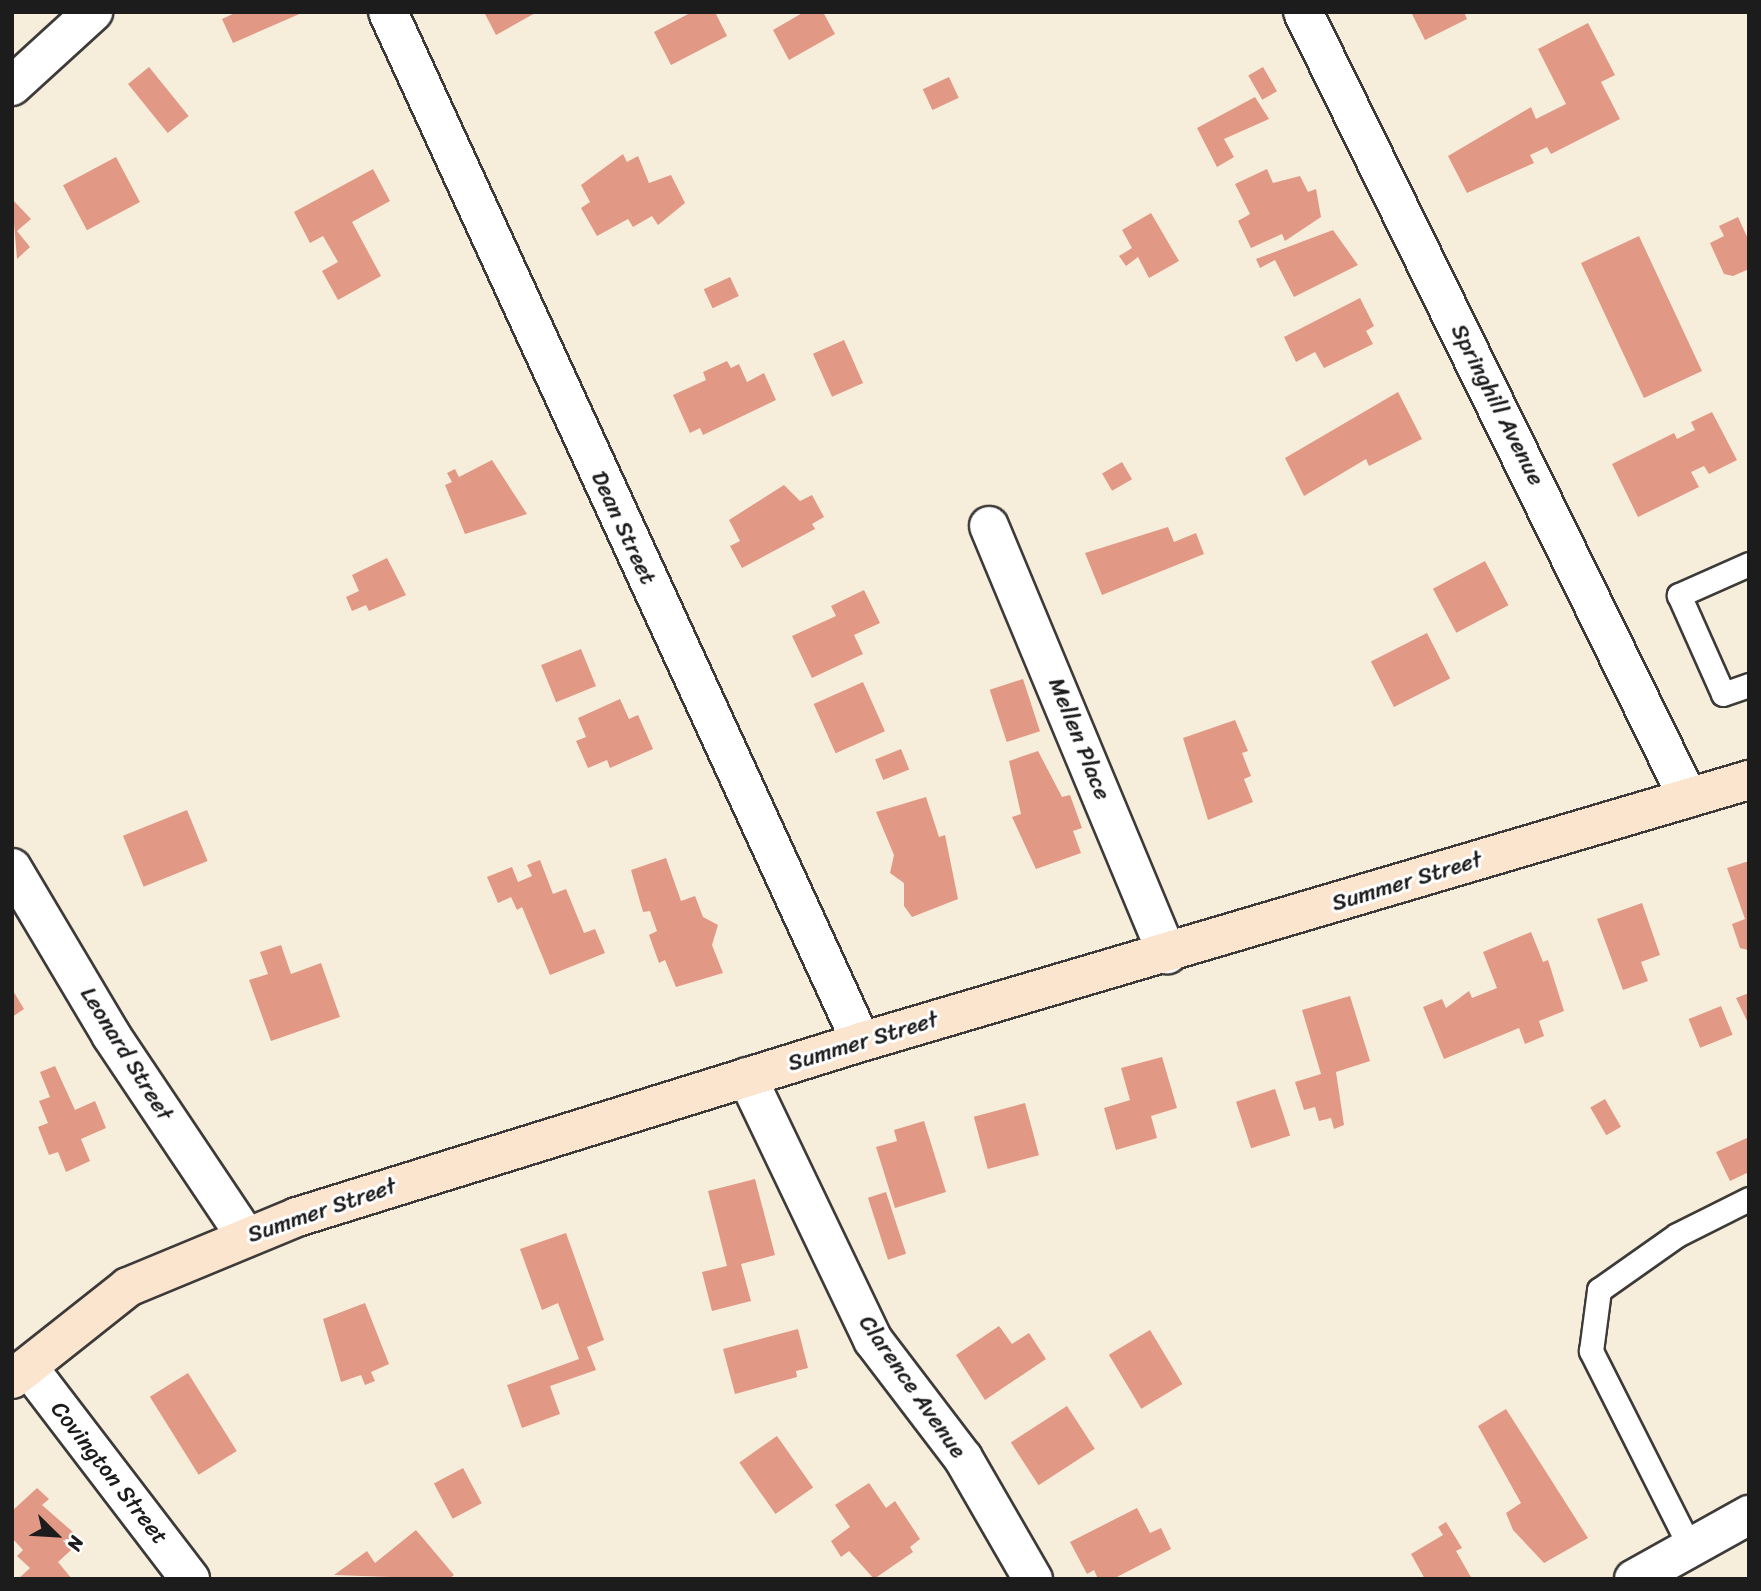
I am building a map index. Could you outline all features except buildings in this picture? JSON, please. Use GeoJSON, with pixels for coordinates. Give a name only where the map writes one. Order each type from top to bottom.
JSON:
{"type":"FeatureCollection","features":[{"type":"Feature","properties":{"kind":"main road","name":"Summer Street"},"geometry":{"type":"LineString","coordinates":[[20,1373],[128,1287],[246,1237],[861,1042],[1167,954],[1749,780]]}},
{"type":"Feature","properties":{"kind":"street"},"geometry":{"type":"LineString","coordinates":[[12,86],[93,12]]}},
{"type":"Feature","properties":{"kind":"street","name":"Dean Street"},"geometry":{"type":"LineString","coordinates":[[388,12],[861,1042]]}},
{"type":"Feature","properties":{"kind":"street","name":"Springhill Avenue"},"geometry":{"type":"LineString","coordinates":[[1303,12],[1688,798]]}},
{"type":"Feature","properties":{"kind":"street","name":"Mellen Place"},"geometry":{"type":"LineString","coordinates":[[989,526],[1167,954]]}},
{"type":"Feature","properties":{"kind":"street","name":"Leonard Street"},"geometry":{"type":"LineString","coordinates":[[12,867],[111,1035],[246,1237]]}},
{"type":"Feature","properties":{"kind":"street","name":"Clarence Avenue"},"geometry":{"type":"LineString","coordinates":[[747,1077],[873,1340],[963,1458],[1033,1579]]}},
{"type":"Feature","properties":{"kind":"street","name":"Covington Street"},"geometry":{"type":"LineString","coordinates":[[20,1373],[190,1579]]}},
{"type":"Feature","properties":{"kind":"street"},"geometry":{"type":"LineString","coordinates":[[1667,1566],[1749,1515]]}},
{"type":"Feature","properties":{"kind":"lane"},"geometry":{"type":"LineString","coordinates":[[1749,564],[1679,594],[1723,694],[1749,685]]}},
{"type":"Feature","properties":{"kind":"lane"},"geometry":{"type":"LineString","coordinates":[[1667,1566],[1591,1351],[1599,1290],[1677,1235],[1749,1199]]}}]}
